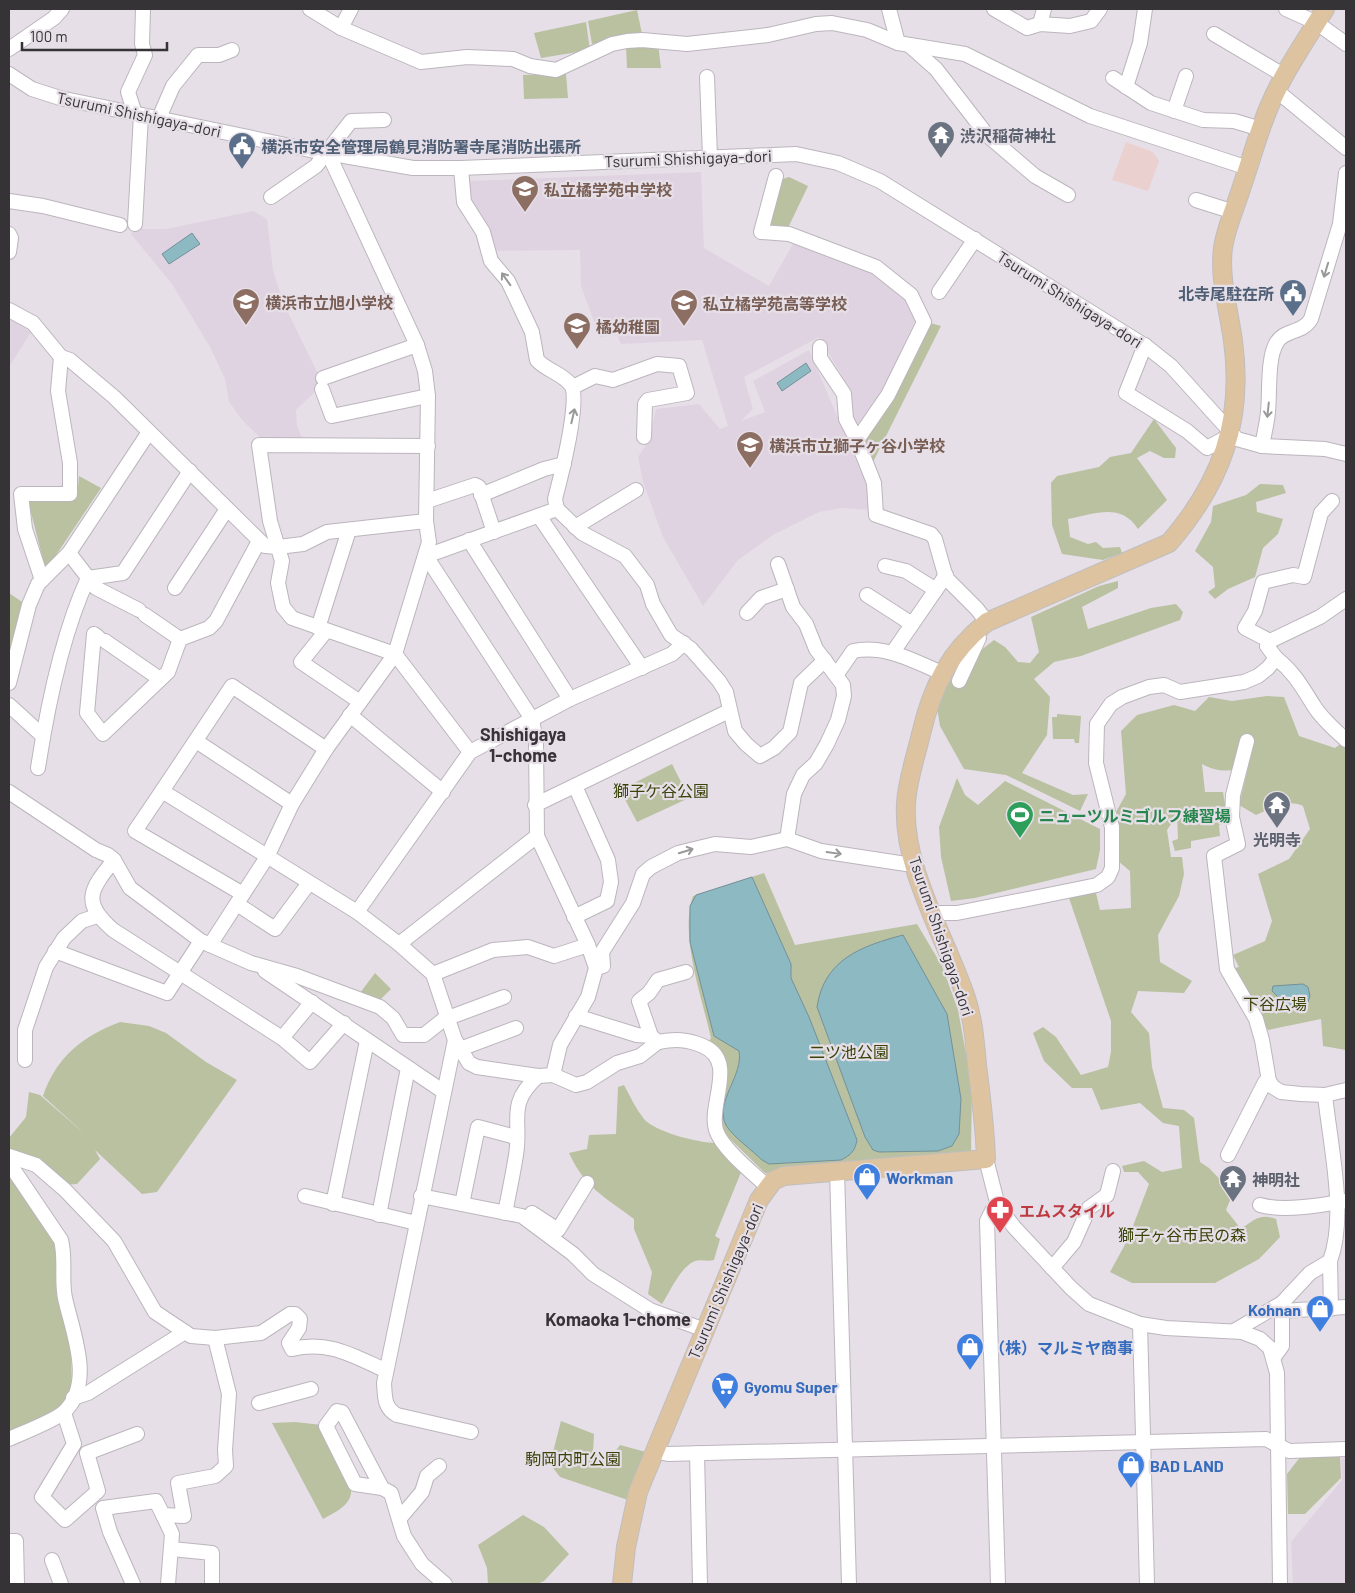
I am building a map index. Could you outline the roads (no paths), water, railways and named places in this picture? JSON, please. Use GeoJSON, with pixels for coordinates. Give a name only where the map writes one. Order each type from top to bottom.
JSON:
{"type":"FeatureCollection","features":[{"type":"Feature","properties":{"kind":"main road","name":"Tsurumi Shishigaya-dori"},"geometry":{"type":"LineString","coordinates":[[622,1584],[626,1547],[638,1492],[759,1200],[768,1186],[784,1176],[986,1159],[984,1118],[973,1029],[966,999],[931,913],[914,862],[906,803],[929,699],[942,673],[973,634],[987,622],[1169,543],[1186,523],[1202,496],[1224,455],[1231,435],[1236,383],[1236,357],[1222,261],[1225,238],[1261,129],[1281,84],[1321,16]]}},
{"type":"Feature","properties":{"kind":"street"},"geometry":{"type":"LineString","coordinates":[[9,48],[54,18],[62,9]]}},
{"type":"Feature","properties":{"kind":"street"},"geometry":{"type":"LineString","coordinates":[[134,224],[138,114],[128,92],[145,54],[142,44],[143,9]]}},
{"type":"Feature","properties":{"kind":"street"},"geometry":{"type":"LineString","coordinates":[[310,9],[341,28],[421,62],[467,57],[504,59],[556,70],[612,44],[627,41],[642,40],[687,44],[768,35],[816,24],[832,23],[867,30],[904,44],[965,54],[1090,116],[1248,168]]}},
{"type":"Feature","properties":{"kind":"street"},"geometry":{"type":"LineString","coordinates":[[341,28],[351,9]]}},
{"type":"Feature","properties":{"kind":"street"},"geometry":{"type":"LineString","coordinates":[[889,9],[904,44],[936,69],[987,134],[1035,176],[1068,194]]}},
{"type":"Feature","properties":{"kind":"street"},"geometry":{"type":"LineString","coordinates":[[994,9],[1026,28],[1040,24],[1070,26],[1091,21],[1100,9]]}},
{"type":"Feature","properties":{"kind":"street"},"geometry":{"type":"LineString","coordinates":[[1040,24],[1044,9]]}},
{"type":"Feature","properties":{"kind":"street"},"geometry":{"type":"LineString","coordinates":[[1126,87],[1140,43],[1145,9]]}},
{"type":"Feature","properties":{"kind":"street"},"geometry":{"type":"LineString","coordinates":[[1286,9],[1321,16],[1346,44]]}},
{"type":"Feature","properties":{"kind":"street"},"geometry":{"type":"LineString","coordinates":[[1214,34],[1281,84],[1346,148]]}},
{"type":"Feature","properties":{"kind":"street"},"geometry":{"type":"LineString","coordinates":[[159,118],[173,86],[198,55],[220,55],[232,50]]}},
{"type":"Feature","properties":{"kind":"street","name":"Tsurumi Shishigaya-dori"},"geometry":{"type":"LineString","coordinates":[[9,74],[43,93],[328,153],[413,168],[461,168],[796,154],[838,162],[880,181],[1145,345],[1171,366],[1231,435]]}},
{"type":"Feature","properties":{"kind":"street"},"geometry":{"type":"LineString","coordinates":[[1174,111],[1186,76]]}},
{"type":"Feature","properties":{"kind":"street"},"geometry":{"type":"LineString","coordinates":[[707,78],[710,157]]}},
{"type":"Feature","properties":{"kind":"street"},"geometry":{"type":"LineString","coordinates":[[1113,78],[1151,103],[1174,111],[1203,120],[1234,121],[1261,129]]}},
{"type":"Feature","properties":{"kind":"street"},"geometry":{"type":"LineString","coordinates":[[271,197],[316,166],[352,121],[384,120]]}},
{"type":"Feature","properties":{"kind":"street"},"geometry":{"type":"LineString","coordinates":[[55,951],[167,994],[181,973],[240,899],[267,857],[292,804],[326,749],[395,654],[429,542],[426,521],[428,396],[425,371],[417,345],[328,153]]}},
{"type":"Feature","properties":{"kind":"street"},"geometry":{"type":"LineString","coordinates":[[461,168],[464,202],[483,232],[491,261],[508,281],[532,332],[537,360],[565,378],[573,387],[575,406],[555,499],[557,509],[582,533],[625,556],[646,584],[653,604],[671,635],[684,643],[719,681],[726,692],[735,731],[760,756],[774,748],[790,732],[801,683],[824,660]]}},
{"type":"Feature","properties":{"kind":"street"},"geometry":{"type":"LineString","coordinates":[[1262,446],[1268,411],[1272,360],[1276,343],[1282,337],[1306,327],[1311,319],[1343,224],[1346,174]]}},
{"type":"Feature","properties":{"kind":"street"},"geometry":{"type":"LineString","coordinates":[[776,176],[762,232],[789,234],[876,267],[912,295],[924,322],[888,395],[857,440]]}},
{"type":"Feature","properties":{"kind":"street"},"geometry":{"type":"LineString","coordinates":[[1196,200],[1234,212]]}},
{"type":"Feature","properties":{"kind":"street"},"geometry":{"type":"LineString","coordinates":[[9,201],[90,216],[120,225]]}},
{"type":"Feature","properties":{"kind":"street"},"geometry":{"type":"LineString","coordinates":[[9,234],[11,238],[9,252]]}},
{"type":"Feature","properties":{"kind":"street"},"geometry":{"type":"LineString","coordinates":[[939,292],[975,239]]}},
{"type":"Feature","properties":{"kind":"street"},"geometry":{"type":"LineString","coordinates":[[9,310],[33,323],[61,357],[70,360],[114,397],[265,546],[278,547],[303,544],[327,532],[426,521]]}},
{"type":"Feature","properties":{"kind":"street"},"geometry":{"type":"LineString","coordinates":[[417,345],[322,384],[332,416],[428,396]]}},
{"type":"Feature","properties":{"kind":"street"},"geometry":{"type":"LineString","coordinates":[[1145,345],[1126,393],[1186,431],[1207,448],[1231,435],[1237,439],[1262,446],[1325,449],[1346,454]]}},
{"type":"Feature","properties":{"kind":"street"},"geometry":{"type":"LineString","coordinates":[[820,348],[820,358],[844,394],[846,419],[857,440],[874,483],[876,515],[931,534],[935,539],[946,575],[987,622]]}},
{"type":"Feature","properties":{"kind":"street"},"geometry":{"type":"LineString","coordinates":[[42,580],[26,529],[21,494],[70,494],[70,464],[58,391],[61,357]]}},
{"type":"Feature","properties":{"kind":"street"},"geometry":{"type":"LineString","coordinates":[[573,387],[596,376],[612,380],[657,364],[679,366],[687,393],[648,400],[644,404],[644,438]]}},
{"type":"Feature","properties":{"kind":"street"},"geometry":{"type":"LineString","coordinates":[[9,683],[29,605],[42,580],[69,553],[149,432]]}},
{"type":"Feature","properties":{"kind":"street"},"geometry":{"type":"LineString","coordinates":[[428,446],[259,445],[270,521],[282,560],[278,583],[285,611],[292,618],[395,654],[470,752]]}},
{"type":"Feature","properties":{"kind":"street"},"geometry":{"type":"LineString","coordinates":[[481,495],[544,469],[564,464]]}},
{"type":"Feature","properties":{"kind":"street"},"geometry":{"type":"LineString","coordinates":[[88,578],[123,573],[190,471]]}},
{"type":"Feature","properties":{"kind":"street"},"geometry":{"type":"LineString","coordinates":[[427,501],[475,485],[479,487],[494,532]]}},
{"type":"Feature","properties":{"kind":"street"},"geometry":{"type":"LineString","coordinates":[[575,527],[636,490]]}},
{"type":"Feature","properties":{"kind":"street"},"geometry":{"type":"LineString","coordinates":[[1270,640],[1245,628],[1255,611],[1260,587],[1263,582],[1293,575],[1310,579],[1321,513],[1332,501]]}},
{"type":"Feature","properties":{"kind":"street"},"geometry":{"type":"LineString","coordinates":[[175,588],[228,509]]}},
{"type":"Feature","properties":{"kind":"street"},"geometry":{"type":"LineString","coordinates":[[426,556],[557,509]]}},
{"type":"Feature","properties":{"kind":"street"},"geometry":{"type":"LineString","coordinates":[[539,516],[642,668]]}},
{"type":"Feature","properties":{"kind":"street"},"geometry":{"type":"LineString","coordinates":[[349,530],[322,629],[301,662],[360,702]]}},
{"type":"Feature","properties":{"kind":"street"},"geometry":{"type":"LineString","coordinates":[[469,540],[570,699]]}},
{"type":"Feature","properties":{"kind":"street"},"geometry":{"type":"LineString","coordinates":[[160,679],[94,634],[87,713],[103,734],[168,672],[180,639],[209,628],[216,621],[260,541]]}},
{"type":"Feature","properties":{"kind":"street"},"geometry":{"type":"LineString","coordinates":[[69,553],[96,588],[142,613],[180,639]]}},
{"type":"Feature","properties":{"kind":"street"},"geometry":{"type":"LineString","coordinates":[[426,556],[532,719],[536,743],[535,805],[537,836],[588,945],[596,968],[588,997],[560,1045],[553,1075]]}},
{"type":"Feature","properties":{"kind":"street"},"geometry":{"type":"LineString","coordinates":[[778,564],[794,607],[801,615],[816,649],[837,674],[843,685],[844,696],[838,720],[816,763],[803,775],[794,794],[787,839]]}},
{"type":"Feature","properties":{"kind":"street"},"geometry":{"type":"LineString","coordinates":[[885,566],[906,571],[936,590]]}},
{"type":"Feature","properties":{"kind":"street"},"geometry":{"type":"LineString","coordinates":[[893,652],[946,575]]}},
{"type":"Feature","properties":{"kind":"street"},"geometry":{"type":"LineString","coordinates":[[38,768],[43,736],[74,608],[88,578]]}},
{"type":"Feature","properties":{"kind":"street"},"geometry":{"type":"LineString","coordinates":[[747,613],[761,598],[788,589]]}},
{"type":"Feature","properties":{"kind":"street"},"geometry":{"type":"LineString","coordinates":[[867,595],[912,624]]}},
{"type":"Feature","properties":{"kind":"street"},"geometry":{"type":"LineString","coordinates":[[1346,599],[1320,617],[1270,640],[1268,646],[1276,658],[1290,669],[1308,694],[1314,707],[1346,740]]}},
{"type":"Feature","properties":{"kind":"street"},"geometry":{"type":"LineString","coordinates":[[958,681],[979,638],[973,634]]}},
{"type":"Feature","properties":{"kind":"street"},"geometry":{"type":"LineString","coordinates":[[357,912],[470,752],[570,699],[672,654],[684,643]]}},
{"type":"Feature","properties":{"kind":"street"},"geometry":{"type":"LineString","coordinates":[[837,674],[853,651],[860,650],[893,652],[942,673]]}},
{"type":"Feature","properties":{"kind":"street"},"geometry":{"type":"LineString","coordinates":[[931,913],[958,913],[1043,896],[1097,885],[1108,877],[1112,868],[1112,827],[1096,763],[1097,724],[1110,704],[1150,686],[1164,685],[1180,692],[1244,682],[1258,676],[1276,658]]}},
{"type":"Feature","properties":{"kind":"street"},"geometry":{"type":"LineString","coordinates":[[309,883],[275,929],[240,899],[135,831],[232,686],[326,749]]}},
{"type":"Feature","properties":{"kind":"street"},"geometry":{"type":"LineString","coordinates":[[9,705],[43,736]]}},
{"type":"Feature","properties":{"kind":"street"},"geometry":{"type":"LineString","coordinates":[[535,805],[729,711]]}},
{"type":"Feature","properties":{"kind":"street"},"geometry":{"type":"LineString","coordinates":[[350,715],[443,792]]}},
{"type":"Feature","properties":{"kind":"street"},"geometry":{"type":"LineString","coordinates":[[196,741],[292,804]]}},
{"type":"Feature","properties":{"kind":"street"},"geometry":{"type":"LineString","coordinates":[[1247,741],[1233,795],[1232,817],[1238,844],[1214,856],[1227,969],[1256,1019],[1262,1040],[1269,1081],[1273,1087],[1281,1092],[1325,1095],[1346,1090]]}},
{"type":"Feature","properties":{"kind":"street"},"geometry":{"type":"LineString","coordinates":[[574,917],[607,902],[611,882],[608,860],[575,786]]}},
{"type":"Feature","properties":{"kind":"street"},"geometry":{"type":"LineString","coordinates":[[162,791],[357,912],[399,944],[433,974],[458,1045],[469,1063],[477,1067],[538,1076],[553,1075],[576,1085],[587,1082],[617,1063],[640,1056],[654,1039]]}},
{"type":"Feature","properties":{"kind":"street"},"geometry":{"type":"LineString","coordinates":[[9,792],[114,860],[130,888],[206,943],[252,963],[297,976],[380,1007],[393,1018],[402,1035],[424,1036],[448,1017],[504,998]]}},
{"type":"Feature","properties":{"kind":"street"},"geometry":{"type":"LineString","coordinates":[[399,944],[537,836]]}},
{"type":"Feature","properties":{"kind":"street"},"geometry":{"type":"LineString","coordinates":[[596,968],[603,966],[602,952],[633,902],[644,874],[665,860],[691,848],[715,844],[751,847],[787,839],[821,851],[906,864],[914,862]]}},
{"type":"Feature","properties":{"kind":"street"},"geometry":{"type":"LineString","coordinates":[[114,860],[94,888],[92,899],[97,916],[113,930],[282,1038],[310,1062],[344,1024]]}},
{"type":"Feature","properties":{"kind":"street"},"geometry":{"type":"LineString","coordinates":[[25,1060],[25,1030],[46,967],[64,938],[82,921],[97,916]]}},
{"type":"Feature","properties":{"kind":"street"},"geometry":{"type":"LineString","coordinates":[[433,974],[494,950],[528,948],[554,956],[588,945]]}},
{"type":"Feature","properties":{"kind":"street"},"geometry":{"type":"LineString","coordinates":[[252,963],[444,1092]]}},
{"type":"Feature","properties":{"kind":"street"},"geometry":{"type":"LineString","coordinates":[[654,1039],[639,1001],[649,993],[658,980],[686,972]]}},
{"type":"Feature","properties":{"kind":"street"},"geometry":{"type":"LineString","coordinates":[[282,1038],[312,1002]]}},
{"type":"Feature","properties":{"kind":"street"},"geometry":{"type":"LineString","coordinates":[[576,1016],[637,1035],[654,1039],[678,1039],[708,1048],[719,1061],[721,1078],[714,1115],[716,1131],[722,1141],[742,1163],[768,1186]]}},
{"type":"Feature","properties":{"kind":"street"},"geometry":{"type":"LineString","coordinates":[[458,1045],[516,1028]]}},
{"type":"Feature","properties":{"kind":"street"},"geometry":{"type":"LineString","coordinates":[[332,1204],[367,1041]]}},
{"type":"Feature","properties":{"kind":"street"},"geometry":{"type":"LineString","coordinates":[[458,1045],[444,1092],[421,1196],[386,1370],[385,1402],[390,1411],[398,1415],[471,1432]]}},
{"type":"Feature","properties":{"kind":"street"},"geometry":{"type":"LineString","coordinates":[[379,1215],[408,1068]]}},
{"type":"Feature","properties":{"kind":"street"},"geometry":{"type":"LineString","coordinates":[[505,1213],[517,1153],[517,1112],[521,1095],[538,1076]]}},
{"type":"Feature","properties":{"kind":"street"},"geometry":{"type":"LineString","coordinates":[[1228,1155],[1266,1082],[1269,1081]]}},
{"type":"Feature","properties":{"kind":"street"},"geometry":{"type":"LineString","coordinates":[[1325,1095],[1342,1202],[1330,1261],[1331,1309]]}},
{"type":"Feature","properties":{"kind":"street"},"geometry":{"type":"LineString","coordinates":[[462,1204],[478,1127],[516,1138]]}},
{"type":"Feature","properties":{"kind":"street"},"geometry":{"type":"LineString","coordinates":[[9,1156],[36,1165],[65,1190],[114,1240],[155,1312],[191,1336],[215,1338],[261,1333],[290,1314],[295,1314],[300,1320],[299,1328],[289,1343],[292,1349],[308,1345],[336,1348],[386,1370]]}},
{"type":"Feature","properties":{"kind":"street"},"geometry":{"type":"LineString","coordinates":[[986,1159],[998,1206],[1014,1227],[1052,1268],[1089,1304],[1140,1324],[1166,1328],[1234,1331],[1260,1339],[1270,1348],[1278,1373],[1280,1584]]}},
{"type":"Feature","properties":{"kind":"street"},"geometry":{"type":"LineString","coordinates":[[9,1163],[61,1240],[64,1253],[64,1295],[76,1344],[79,1373],[74,1398],[64,1413],[9,1439]]}},
{"type":"Feature","properties":{"kind":"street"},"geometry":{"type":"LineString","coordinates":[[837,1171],[850,1584]]}},
{"type":"Feature","properties":{"kind":"street"},"geometry":{"type":"LineString","coordinates":[[1052,1268],[1074,1242],[1089,1208],[1108,1195],[1113,1171]]}},
{"type":"Feature","properties":{"kind":"street"},"geometry":{"type":"LineString","coordinates":[[523,1217],[528,1210],[558,1230],[587,1183]]}},
{"type":"Feature","properties":{"kind":"street"},"geometry":{"type":"LineString","coordinates":[[305,1196],[416,1223]]}},
{"type":"Feature","properties":{"kind":"street"},"geometry":{"type":"LineString","coordinates":[[421,1196],[523,1217],[573,1254],[594,1274],[650,1310],[705,1330]]}},
{"type":"Feature","properties":{"kind":"street"},"geometry":{"type":"LineString","coordinates":[[1260,1205],[1276,1208],[1331,1205],[1342,1202]]}},
{"type":"Feature","properties":{"kind":"street"},"geometry":{"type":"LineString","coordinates":[[998,1206],[992,1210],[987,1221],[998,1584]]}},
{"type":"Feature","properties":{"kind":"street"},"geometry":{"type":"LineString","coordinates":[[1234,1331],[1282,1307],[1310,1273],[1330,1261]]}},
{"type":"Feature","properties":{"kind":"street"},"geometry":{"type":"LineString","coordinates":[[1282,1307],[1331,1309],[1346,1307]]}},
{"type":"Feature","properties":{"kind":"street"},"geometry":{"type":"LineString","coordinates":[[1274,1358],[1282,1346],[1282,1307]]}},
{"type":"Feature","properties":{"kind":"street"},"geometry":{"type":"LineString","coordinates":[[1140,1324],[1147,1584]]}},
{"type":"Feature","properties":{"kind":"street"},"geometry":{"type":"LineString","coordinates":[[74,1398],[88,1393],[185,1332]]}},
{"type":"Feature","properties":{"kind":"street"},"geometry":{"type":"LineString","coordinates":[[163,1515],[184,1516],[178,1483],[215,1476],[226,1466],[225,1450],[230,1394],[215,1338]]}},
{"type":"Feature","properties":{"kind":"street"},"geometry":{"type":"LineString","coordinates":[[259,1403],[311,1389]]}},
{"type":"Feature","properties":{"kind":"street"},"geometry":{"type":"LineString","coordinates":[[382,1488],[342,1412],[337,1411],[326,1426],[355,1484],[382,1488],[391,1493],[404,1536],[422,1564],[446,1584]]}},
{"type":"Feature","properties":{"kind":"street"},"geometry":{"type":"LineString","coordinates":[[64,1413],[74,1444],[42,1497],[65,1520],[98,1491],[87,1453],[138,1434]]}},
{"type":"Feature","properties":{"kind":"street"},"geometry":{"type":"LineString","coordinates":[[654,1451],[662,1454],[994,1446],[1143,1440],[1266,1439],[1289,1451],[1346,1449]]}},
{"type":"Feature","properties":{"kind":"street"},"geometry":{"type":"LineString","coordinates":[[697,1453],[700,1584]]}},
{"type":"Feature","properties":{"kind":"street"},"geometry":{"type":"LineString","coordinates":[[400,1518],[422,1492],[427,1476],[439,1466]]}},
{"type":"Feature","properties":{"kind":"street"},"geometry":{"type":"LineString","coordinates":[[133,1584],[110,1532],[102,1508],[156,1501],[172,1534],[168,1584]]}},
{"type":"Feature","properties":{"kind":"street"},"geometry":{"type":"LineString","coordinates":[[9,1541],[16,1541],[17,1584]]}},
{"type":"Feature","properties":{"kind":"street"},"geometry":{"type":"LineString","coordinates":[[172,1549],[212,1553],[212,1584]]}},
{"type":"Feature","properties":{"kind":"street"},"geometry":{"type":"LineString","coordinates":[[52,1560],[61,1584]]}},
{"type":"Feature","properties":{"kind":"water"},"geometry":{"type":"Polygon","coordinates":[[[192,233],[200,244],[169,264],[162,254],[192,233]]]}},
{"type":"Feature","properties":{"kind":"water"},"geometry":{"type":"Polygon","coordinates":[[[806,363],[811,371],[782,391],[777,383],[806,363]]]}},
{"type":"Feature","properties":{"kind":"water"},"geometry":{"type":"Polygon","coordinates":[[[752,877],[791,964],[791,978],[809,1017],[857,1140],[852,1152],[841,1160],[769,1164],[738,1139],[726,1125],[723,1116],[726,1098],[737,1069],[739,1051],[714,1036],[690,942],[690,906],[696,895],[752,877]]]}},
{"type":"Feature","properties":{"kind":"water"},"geometry":{"type":"Polygon","coordinates":[[[903,935],[947,1014],[961,1099],[959,1134],[952,1146],[938,1151],[879,1152],[873,1150],[865,1137],[817,1007],[821,991],[836,966],[860,950],[903,935]]]}},
{"type":"Feature","properties":{"kind":"water"},"geometry":{"type":"Polygon","coordinates":[[[1303,984],[1308,987],[1310,996],[1307,1005],[1287,1006],[1272,991],[1273,986],[1303,984]]]}},
{"type":"Feature","properties":{"kind":"place","name":"渋沢稲荷神社"},"geometry":{"type":"Point","coordinates":[941,159]}},
{"type":"Feature","properties":{"kind":"place","name":"横浜市安全管理局鶴見消防署寺尾消防出張所"},"geometry":{"type":"Point","coordinates":[242,170]}},
{"type":"Feature","properties":{"kind":"place","name":"私立橘学苑中学校"},"geometry":{"type":"Point","coordinates":[525,213]}},
{"type":"Feature","properties":{"kind":"place","name":"北寺尾駐在所"},"geometry":{"type":"Point","coordinates":[1293,317]}},
{"type":"Feature","properties":{"kind":"place","name":"横浜市立旭小学校"},"geometry":{"type":"Point","coordinates":[246,326]}},
{"type":"Feature","properties":{"kind":"place","name":"私立橘学苑高等学校"},"geometry":{"type":"Point","coordinates":[684,327]}},
{"type":"Feature","properties":{"kind":"place","name":"橘幼稚園"},"geometry":{"type":"Point","coordinates":[577,350]}},
{"type":"Feature","properties":{"kind":"place","name":"横浜市立獅子ヶ谷小学校"},"geometry":{"type":"Point","coordinates":[750,469]}},
{"type":"Feature","properties":{"kind":"place","name":"光明寺"},"geometry":{"type":"Point","coordinates":[1277,829]}},
{"type":"Feature","properties":{"kind":"place","name":"ニューツルミゴルフ練習場"},"geometry":{"type":"Point","coordinates":[1020,839]}},
{"type":"Feature","properties":{"kind":"place","name":"Workman"},"geometry":{"type":"Point","coordinates":[867,1201]}},
{"type":"Feature","properties":{"kind":"place","name":"神明社"},"geometry":{"type":"Point","coordinates":[1233,1203]}},
{"type":"Feature","properties":{"kind":"place","name":"エムスタイル"},"geometry":{"type":"Point","coordinates":[1000,1234]}},
{"type":"Feature","properties":{"kind":"place","name":"Kohnan"},"geometry":{"type":"Point","coordinates":[1320,1333]}},
{"type":"Feature","properties":{"kind":"place","name":"（株）マルミヤ商事"},"geometry":{"type":"Point","coordinates":[970,1371]}},
{"type":"Feature","properties":{"kind":"place","name":"Gyomu Super"},"geometry":{"type":"Point","coordinates":[725,1410]}},
{"type":"Feature","properties":{"kind":"place","name":"BAD LAND"},"geometry":{"type":"Point","coordinates":[1131,1489]}},
{"type":"Feature","properties":{"kind":"district","name":"Shishigaya 1-chome"},"geometry":{"type":"Point","coordinates":[523,744]}},
{"type":"Feature","properties":{"kind":"district","name":"Komaoka 1-chome"},"geometry":{"type":"Point","coordinates":[618,1319]}},
{"type":"Feature","properties":{"kind":"park label","name":"獅子ケ谷公園"},"geometry":{"type":"Point","coordinates":[661,790]}},
{"type":"Feature","properties":{"kind":"park label","name":"下谷広場"},"geometry":{"type":"Point","coordinates":[1275,1003]}},
{"type":"Feature","properties":{"kind":"park label","name":"二ツ池公園"},"geometry":{"type":"Point","coordinates":[849,1051]}},
{"type":"Feature","properties":{"kind":"park label","name":"獅子ヶ谷市民の森"},"geometry":{"type":"Point","coordinates":[1182,1234]}},
{"type":"Feature","properties":{"kind":"park label","name":"駒岡内町公園"},"geometry":{"type":"Point","coordinates":[573,1458]}}]}
